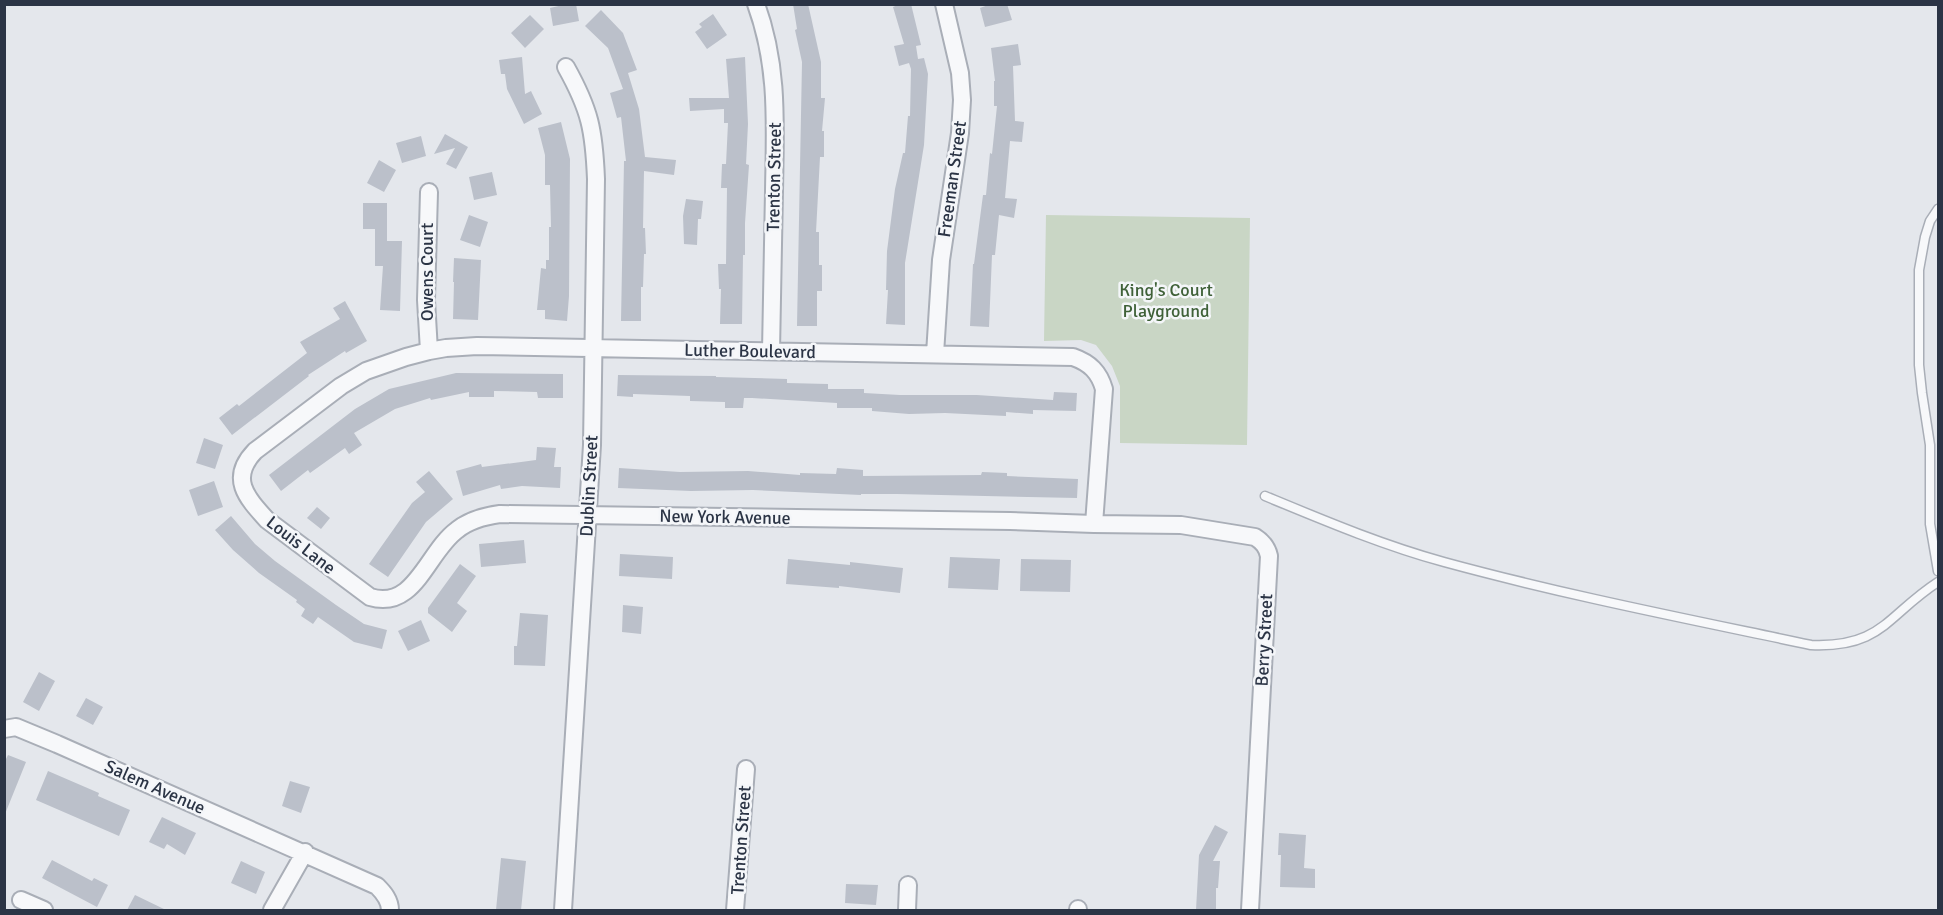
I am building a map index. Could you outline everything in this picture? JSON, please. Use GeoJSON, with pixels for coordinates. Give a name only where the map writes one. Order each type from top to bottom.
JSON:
{"type":"FeatureCollection","features":[{"type":"Feature","properties":{"kind":"street","name":"Trenton Street"},"geometry":{"type":"LineString","coordinates":[[756,4],[768,41],[773,67],[775,128],[771,351]]}},
{"type":"Feature","properties":{"kind":"street","name":"Freeman Street"},"geometry":{"type":"LineString","coordinates":[[935,354],[941,260],[960,133],[962,100],[957,54],[944,4]]}},
{"type":"Feature","properties":{"kind":"street","name":"Dublin Street"},"geometry":{"type":"LineString","coordinates":[[562,910],[592,446],[596,179],[595,139],[590,119],[581,94],[567,67]]}},
{"type":"Feature","properties":{"kind":"street","name":"Owens Court"},"geometry":{"type":"LineString","coordinates":[[429,192],[426,290],[429,351]]}},
{"type":"Feature","properties":{"kind":"street","name":"Luther Boulevard"},"geometry":{"type":"LineString","coordinates":[[270,440],[366,371],[406,357],[446,348],[477,346],[1073,357],[1094,368],[1101,378],[1104,389],[1094,524]]}},
{"type":"Feature","properties":{"kind":"street","name":"Louis Lane"},"geometry":{"type":"LineString","coordinates":[[270,440],[246,460],[242,469],[243,489],[254,505],[267,520],[370,597],[390,600]]}},
{"type":"Feature","properties":{"kind":"street","name":"New York Avenue"},"geometry":{"type":"LineString","coordinates":[[390,600],[411,588],[442,545],[456,530],[471,521],[500,514],[1094,524]]}},
{"type":"Feature","properties":{"kind":"street","name":"Berry Street"},"geometry":{"type":"LineString","coordinates":[[1094,524],[1197,526],[1255,537],[1268,549],[1250,910]]}},
{"type":"Feature","properties":{"kind":"street","name":"Salem Avenue"},"geometry":{"type":"LineString","coordinates":[[4,729],[16,727],[305,852],[377,886],[385,894],[390,910]]}},
{"type":"Feature","properties":{"kind":"street","name":"Trenton Street"},"geometry":{"type":"LineString","coordinates":[[735,910],[746,769]]}},
{"type":"Feature","properties":{"kind":"street"},"geometry":{"type":"LineString","coordinates":[[272,910],[305,852]]}},
{"type":"Feature","properties":{"kind":"street"},"geometry":{"type":"LineString","coordinates":[[906,910],[908,885]]}},
{"type":"Feature","properties":{"kind":"street"},"geometry":{"type":"LineString","coordinates":[[21,900],[44,910]]}},
{"type":"Feature","properties":{"kind":"lane"},"geometry":{"type":"LineString","coordinates":[[1938,210],[1930,221],[1924,237],[1919,270],[1920,365],[1930,445],[1930,524],[1938,571]]}},
{"type":"Feature","properties":{"kind":"lane"},"geometry":{"type":"LineString","coordinates":[[1265,496],[1355,533],[1443,562],[1607,601],[1811,645],[1830,646],[1864,639],[1884,627],[1938,582]]}},
{"type":"Feature","properties":{"kind":"green space","name":"King's Court Playground"},"geometry":{"type":"Polygon","coordinates":[[[1046,215],[1250,218],[1247,445],[1120,443],[1120,386],[1112,366],[1096,345],[1081,340],[1044,341],[1046,215]]]}},
{"type":"Feature","properties":{"kind":"building"},"geometry":{"type":"Polygon","coordinates":[[[576,4],[579,21],[553,26],[550,8],[576,4]]]}},
{"type":"Feature","properties":{"kind":"building"},"geometry":{"type":"Polygon","coordinates":[[[793,4],[808,4],[821,62],[821,98],[825,98],[822,131],[824,131],[824,157],[820,157],[816,232],[819,232],[819,265],[822,265],[822,291],[817,291],[817,326],[797,326],[802,62],[795,30],[797,29],[793,4]]]}},
{"type":"Feature","properties":{"kind":"building"},"geometry":{"type":"Polygon","coordinates":[[[900,4],[911,4],[921,45],[916,46],[918,59],[924,58],[928,74],[924,145],[905,263],[905,325],[886,324],[887,251],[895,189],[903,153],[905,153],[908,116],[910,116],[911,69],[909,63],[899,66],[894,46],[904,44],[893,7],[900,4]]]}},
{"type":"Feature","properties":{"kind":"building"},"geometry":{"type":"Polygon","coordinates":[[[991,4],[1007,4],[1012,20],[985,27],[980,8],[991,4]]]}},
{"type":"Feature","properties":{"kind":"building"},"geometry":{"type":"Polygon","coordinates":[[[601,10],[623,33],[637,70],[628,73],[639,109],[645,157],[676,160],[674,175],[644,171],[643,228],[645,228],[646,254],[644,254],[643,287],[641,287],[641,321],[621,321],[624,161],[626,161],[621,117],[617,118],[610,93],[623,89],[608,48],[585,26],[601,10]]]}},
{"type":"Feature","properties":{"kind":"building"},"geometry":{"type":"Polygon","coordinates":[[[713,14],[727,35],[707,49],[695,32],[702,27],[699,24],[713,14]]]}},
{"type":"Feature","properties":{"kind":"building"},"geometry":{"type":"Polygon","coordinates":[[[530,15],[544,29],[525,48],[511,33],[530,15]]]}},
{"type":"Feature","properties":{"kind":"building"},"geometry":{"type":"Polygon","coordinates":[[[1018,44],[1021,65],[1013,66],[1015,121],[1024,122],[1022,142],[1010,141],[1005,198],[1017,199],[1014,218],[999,215],[995,255],[992,255],[989,327],[970,326],[973,264],[983,195],[986,195],[997,106],[994,106],[995,81],[991,48],[1018,44]]]}},
{"type":"Feature","properties":{"kind":"building"},"geometry":{"type":"Polygon","coordinates":[[[522,57],[525,94],[531,91],[542,114],[524,124],[507,89],[505,74],[501,74],[499,60],[522,57]]]}},
{"type":"Feature","properties":{"kind":"building"},"geometry":{"type":"Polygon","coordinates":[[[745,57],[748,124],[746,164],[749,165],[745,255],[743,255],[742,324],[720,324],[721,289],[719,289],[718,264],[726,264],[727,188],[721,188],[722,164],[726,164],[728,123],[724,123],[724,109],[690,111],[689,98],[729,98],[726,59],[745,57]]]}},
{"type":"Feature","properties":{"kind":"building"},"geometry":{"type":"Polygon","coordinates":[[[561,122],[570,159],[567,321],[545,319],[545,310],[537,310],[541,268],[546,269],[546,260],[549,260],[549,227],[551,227],[550,185],[545,185],[545,155],[538,128],[561,122]]]}},
{"type":"Feature","properties":{"kind":"building"},"geometry":{"type":"Polygon","coordinates":[[[445,134],[468,147],[456,169],[446,164],[455,148],[434,154],[445,134]]]}},
{"type":"Feature","properties":{"kind":"building"},"geometry":{"type":"Polygon","coordinates":[[[421,136],[426,156],[402,163],[396,143],[421,136]]]}},
{"type":"Feature","properties":{"kind":"building"},"geometry":{"type":"Polygon","coordinates":[[[379,160],[396,170],[384,192],[367,183],[379,160]]]}},
{"type":"Feature","properties":{"kind":"building"},"geometry":{"type":"Polygon","coordinates":[[[492,172],[497,195],[474,200],[469,177],[492,172]]]}},
{"type":"Feature","properties":{"kind":"building"},"geometry":{"type":"Polygon","coordinates":[[[686,199],[703,201],[701,219],[698,219],[697,245],[684,244],[683,216],[686,199]]]}},
{"type":"Feature","properties":{"kind":"building"},"geometry":{"type":"Polygon","coordinates":[[[363,203],[387,203],[387,241],[402,241],[400,311],[380,310],[383,266],[375,266],[375,229],[363,229],[363,203]]]}},
{"type":"Feature","properties":{"kind":"building"},"geometry":{"type":"Polygon","coordinates":[[[469,215],[488,222],[480,247],[460,240],[469,215]]]}},
{"type":"Feature","properties":{"kind":"building"},"geometry":{"type":"Polygon","coordinates":[[[454,258],[481,260],[478,320],[453,319],[454,258]]]}},
{"type":"Feature","properties":{"kind":"building"},"geometry":{"type":"Polygon","coordinates":[[[345,301],[367,341],[346,353],[345,351],[308,375],[232,435],[219,418],[237,404],[239,406],[307,353],[300,342],[340,319],[333,308],[345,301]]]}},
{"type":"Feature","properties":{"kind":"building"},"geometry":{"type":"Polygon","coordinates":[[[456,373],[563,374],[563,398],[538,398],[537,392],[494,391],[494,397],[469,397],[469,392],[431,400],[430,398],[395,409],[354,433],[362,445],[349,454],[345,448],[310,473],[308,470],[281,491],[269,475],[355,409],[389,389],[456,373]]]}},
{"type":"Feature","properties":{"kind":"building"},"geometry":{"type":"Polygon","coordinates":[[[618,375],[787,379],[787,383],[828,384],[828,389],[864,389],[864,393],[900,395],[977,395],[1053,400],[1054,392],[1077,393],[1076,411],[1033,410],[1033,414],[1006,412],[1006,416],[909,414],[872,411],[872,408],[837,408],[837,403],[752,398],[744,398],[743,408],[725,408],[725,402],[690,401],[690,396],[633,394],[633,397],[617,396],[618,375]]]}},
{"type":"Feature","properties":{"kind":"building"},"geometry":{"type":"Polygon","coordinates":[[[204,438],[223,445],[215,469],[196,463],[204,438]]]}},
{"type":"Feature","properties":{"kind":"building"},"geometry":{"type":"Polygon","coordinates":[[[537,447],[556,448],[554,467],[561,467],[560,488],[522,486],[501,489],[500,485],[463,496],[456,471],[481,464],[482,467],[536,460],[537,447]]]}},
{"type":"Feature","properties":{"kind":"building"},"geometry":{"type":"Polygon","coordinates":[[[619,468],[680,472],[748,471],[800,475],[800,473],[836,474],[837,468],[863,470],[863,476],[981,475],[982,472],[1007,473],[1007,476],[1078,479],[1077,498],[861,495],[753,490],[691,491],[618,488],[619,468]]]}},
{"type":"Feature","properties":{"kind":"building"},"geometry":{"type":"Polygon","coordinates":[[[429,471],[453,499],[426,522],[388,577],[369,564],[412,503],[425,492],[416,482],[429,471]]]}},
{"type":"Feature","properties":{"kind":"building"},"geometry":{"type":"Polygon","coordinates":[[[214,481],[223,507],[198,516],[189,490],[214,481]]]}},
{"type":"Feature","properties":{"kind":"building"},"geometry":{"type":"Polygon","coordinates":[[[317,507],[330,518],[321,529],[307,518],[317,507]]]}},
{"type":"Feature","properties":{"kind":"building"},"geometry":{"type":"Polygon","coordinates":[[[231,516],[255,544],[275,561],[364,624],[387,630],[382,649],[354,642],[318,617],[313,624],[301,616],[305,609],[296,602],[297,600],[259,573],[215,530],[231,516]]]}},
{"type":"Feature","properties":{"kind":"building"},"geometry":{"type":"Polygon","coordinates":[[[524,540],[526,563],[481,567],[479,544],[524,540]]]}},
{"type":"Feature","properties":{"kind":"building"},"geometry":{"type":"Polygon","coordinates":[[[620,554],[673,557],[672,579],[619,576],[620,554]]]}},
{"type":"Feature","properties":{"kind":"building"},"geometry":{"type":"Polygon","coordinates":[[[950,557],[1000,559],[998,590],[948,588],[950,557]]]}},
{"type":"Feature","properties":{"kind":"building"},"geometry":{"type":"Polygon","coordinates":[[[788,559],[850,565],[850,562],[903,568],[900,593],[839,586],[839,588],[786,584],[788,559]]]}},
{"type":"Feature","properties":{"kind":"building"},"geometry":{"type":"Polygon","coordinates":[[[1021,559],[1071,560],[1070,592],[1020,591],[1021,559]]]}},
{"type":"Feature","properties":{"kind":"building"},"geometry":{"type":"Polygon","coordinates":[[[460,564],[476,576],[457,603],[467,611],[452,632],[428,613],[428,608],[460,564]]]}},
{"type":"Feature","properties":{"kind":"building"},"geometry":{"type":"Polygon","coordinates":[[[623,605],[643,607],[641,634],[622,632],[623,605]]]}},
{"type":"Feature","properties":{"kind":"building"},"geometry":{"type":"Polygon","coordinates":[[[520,613],[548,615],[545,666],[514,665],[514,646],[517,646],[520,613]]]}},
{"type":"Feature","properties":{"kind":"building"},"geometry":{"type":"Polygon","coordinates":[[[421,620],[430,641],[408,651],[398,631],[421,620]]]}},
{"type":"Feature","properties":{"kind":"building"},"geometry":{"type":"Polygon","coordinates":[[[39,672],[55,681],[39,711],[23,702],[39,672]]]}},
{"type":"Feature","properties":{"kind":"building"},"geometry":{"type":"Polygon","coordinates":[[[86,698],[103,707],[93,725],[76,716],[86,698]]]}},
{"type":"Feature","properties":{"kind":"building"},"geometry":{"type":"Polygon","coordinates":[[[8,755],[26,762],[5,814],[4,763],[8,755]]]}},
{"type":"Feature","properties":{"kind":"building"},"geometry":{"type":"Polygon","coordinates":[[[48,771],[99,793],[98,796],[130,810],[119,836],[36,800],[48,771]]]}},
{"type":"Feature","properties":{"kind":"building"},"geometry":{"type":"Polygon","coordinates":[[[290,781],[310,787],[301,813],[282,806],[290,781]]]}},
{"type":"Feature","properties":{"kind":"building"},"geometry":{"type":"Polygon","coordinates":[[[162,817],[196,833],[185,855],[167,844],[164,849],[149,842],[162,817]]]}},
{"type":"Feature","properties":{"kind":"building"},"geometry":{"type":"Polygon","coordinates":[[[1215,825],[1228,832],[1213,861],[1220,861],[1216,910],[1196,910],[1199,855],[1215,825]]]}},
{"type":"Feature","properties":{"kind":"building"},"geometry":{"type":"Polygon","coordinates":[[[1279,833],[1306,835],[1304,868],[1315,869],[1315,888],[1280,887],[1279,833]]]}},
{"type":"Feature","properties":{"kind":"building"},"geometry":{"type":"Polygon","coordinates":[[[501,858],[526,861],[521,910],[496,910],[501,858]]]}},
{"type":"Feature","properties":{"kind":"building"},"geometry":{"type":"Polygon","coordinates":[[[52,860],[92,881],[94,878],[108,885],[97,907],[42,878],[52,860]]]}},
{"type":"Feature","properties":{"kind":"building"},"geometry":{"type":"Polygon","coordinates":[[[241,861],[265,872],[256,894],[231,883],[241,861]]]}},
{"type":"Feature","properties":{"kind":"building"},"geometry":{"type":"Polygon","coordinates":[[[846,884],[878,885],[876,905],[845,903],[846,884]]]}},
{"type":"Feature","properties":{"kind":"building"},"geometry":{"type":"Polygon","coordinates":[[[135,895],[166,910],[127,910],[135,895]]]}}]}
